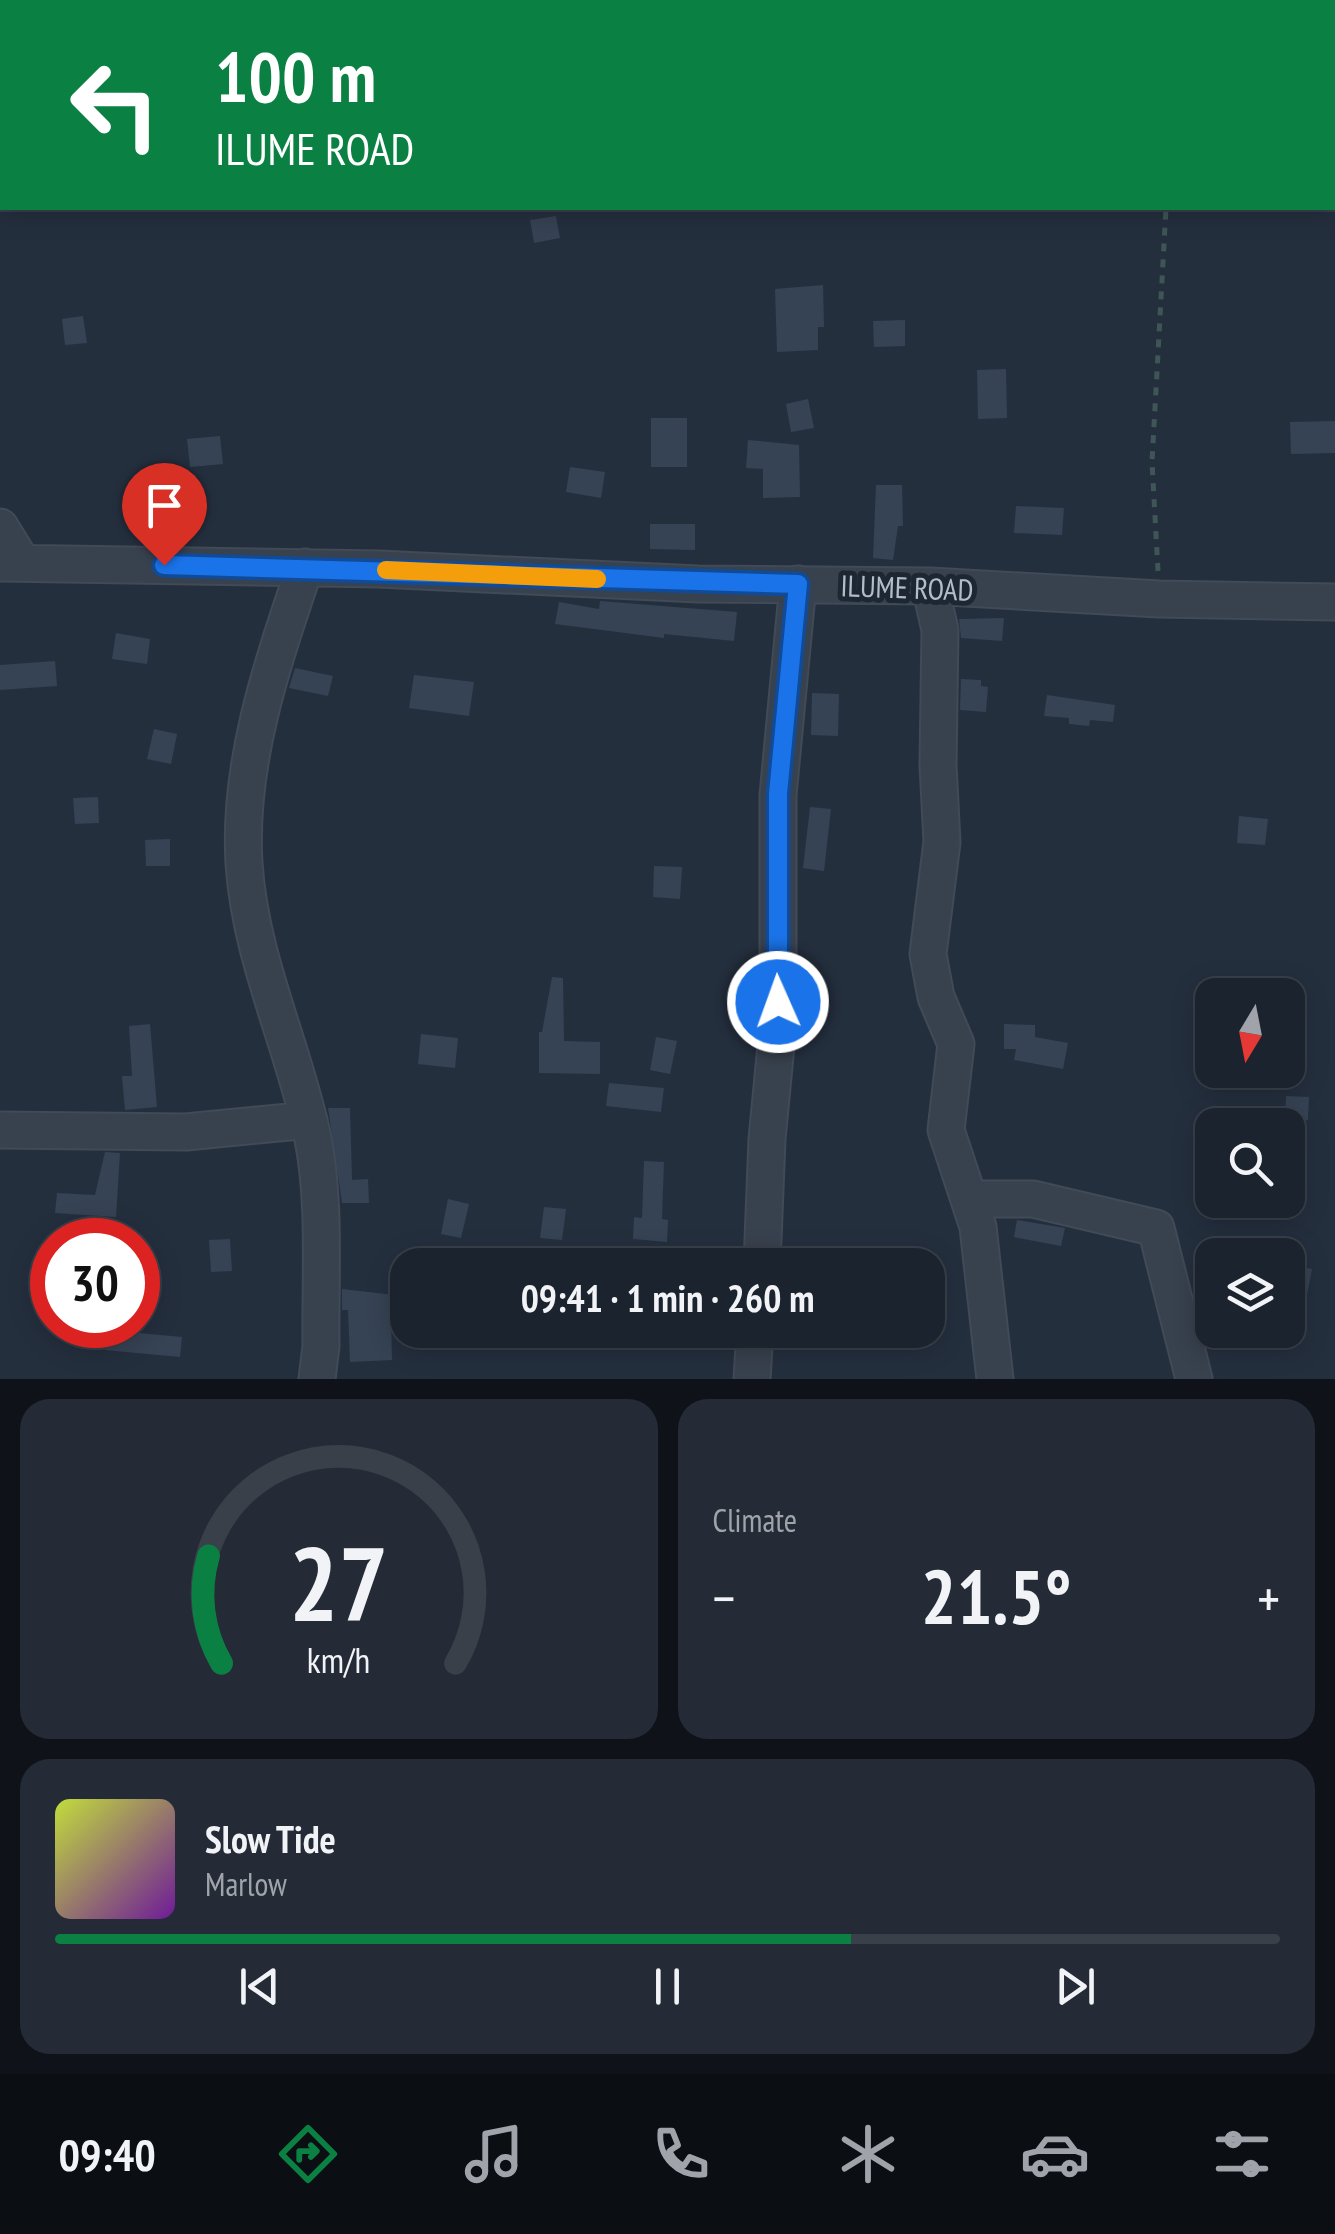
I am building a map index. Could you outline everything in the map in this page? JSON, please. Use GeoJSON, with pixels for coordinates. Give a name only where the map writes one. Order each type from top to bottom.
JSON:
{"type":"FeatureCollection","features":[{"type":"Feature","properties":{"kind":"street"},"geometry":{"type":"LineString","coordinates":[[0,528],[11,563]]}},
{"type":"Feature","properties":{"kind":"street","name":"ILUME ROAD"},"geometry":{"type":"LineString","coordinates":[[11,563],[305,568],[698,584],[930,586],[1159,599],[1335,602]]}},
{"type":"Feature","properties":{"kind":"street"},"geometry":{"type":"LineString","coordinates":[[305,568],[272,668],[254,741],[246,786],[244,860],[249,917],[265,984],[309,1120],[320,1230],[322,1346],[317,1379]]}},
{"type":"Feature","properties":{"kind":"street"},"geometry":{"type":"LineString","coordinates":[[763,1248],[767,1139],[778,1025],[778,794],[798,584]]}},
{"type":"Feature","properties":{"kind":"street"},"geometry":{"type":"LineString","coordinates":[[930,586],[940,630],[938,765],[942,842],[928,954],[936,997],[956,1044],[946,1130],[982,1249],[995,1379]]}},
{"type":"Feature","properties":{"kind":"street"},"geometry":{"type":"LineString","coordinates":[[0,1130],[186,1132],[309,1120]]}},
{"type":"Feature","properties":{"kind":"street"},"geometry":{"type":"LineString","coordinates":[[970,1199],[1033,1199],[1156,1228],[1194,1379]]}},
{"type":"Feature","properties":{"kind":"street"},"geometry":{"type":"LineString","coordinates":[[752,1379],[754,1348]]}},
{"type":"Feature","properties":{"kind":"path"},"geometry":{"type":"LineString","coordinates":[[1159,599],[1152,462],[1166,210]]}},
{"type":"Feature","properties":{"kind":"building"},"geometry":{"type":"Polygon","coordinates":[[[556,216],[560,238],[534,243],[530,220],[556,216]]]}},
{"type":"Feature","properties":{"kind":"building"},"geometry":{"type":"Polygon","coordinates":[[[823,285],[824,327],[818,327],[818,350],[777,352],[775,289],[823,285]]]}},
{"type":"Feature","properties":{"kind":"building"},"geometry":{"type":"Polygon","coordinates":[[[83,316],[87,343],[65,345],[62,319],[83,316]]]}},
{"type":"Feature","properties":{"kind":"building"},"geometry":{"type":"Polygon","coordinates":[[[905,320],[905,346],[874,347],[873,321],[905,320]]]}},
{"type":"Feature","properties":{"kind":"building"},"geometry":{"type":"Polygon","coordinates":[[[1006,369],[1007,418],[978,419],[977,370],[1006,369]]]}},
{"type":"Feature","properties":{"kind":"building"},"geometry":{"type":"Polygon","coordinates":[[[808,399],[814,428],[791,432],[786,404],[808,399]]]}},
{"type":"Feature","properties":{"kind":"building"},"geometry":{"type":"Polygon","coordinates":[[[651,418],[687,418],[687,467],[651,467],[651,418]]]}},
{"type":"Feature","properties":{"kind":"building"},"geometry":{"type":"Polygon","coordinates":[[[1335,421],[1335,453],[1291,454],[1290,422],[1335,421]]]}},
{"type":"Feature","properties":{"kind":"building"},"geometry":{"type":"Polygon","coordinates":[[[220,436],[223,464],[190,467],[187,439],[220,436]]]}},
{"type":"Feature","properties":{"kind":"building"},"geometry":{"type":"Polygon","coordinates":[[[748,440],[799,445],[800,497],[763,498],[763,469],[746,468],[748,440]]]}},
{"type":"Feature","properties":{"kind":"building"},"geometry":{"type":"Polygon","coordinates":[[[570,467],[605,472],[601,498],[566,492],[570,467]]]}},
{"type":"Feature","properties":{"kind":"building"},"geometry":{"type":"Polygon","coordinates":[[[876,485],[902,485],[903,526],[898,526],[893,560],[873,558],[876,485]]]}},
{"type":"Feature","properties":{"kind":"building"},"geometry":{"type":"Polygon","coordinates":[[[1016,506],[1064,508],[1062,535],[1014,533],[1016,506]]]}},
{"type":"Feature","properties":{"kind":"building"},"geometry":{"type":"Polygon","coordinates":[[[650,524],[695,524],[695,550],[650,549],[650,524]]]}},
{"type":"Feature","properties":{"kind":"building"},"geometry":{"type":"Polygon","coordinates":[[[600,601],[737,612],[734,641],[664,634],[664,638],[555,624],[559,602],[599,609],[600,601]]]}},
{"type":"Feature","properties":{"kind":"building"},"geometry":{"type":"Polygon","coordinates":[[[1004,618],[1002,641],[961,638],[959,619],[1004,618]]]}},
{"type":"Feature","properties":{"kind":"building"},"geometry":{"type":"Polygon","coordinates":[[[116,633],[150,639],[147,664],[112,659],[116,633]]]}},
{"type":"Feature","properties":{"kind":"building"},"geometry":{"type":"Polygon","coordinates":[[[55,661],[57,686],[0,690],[0,665],[55,661]]]}},
{"type":"Feature","properties":{"kind":"building"},"geometry":{"type":"Polygon","coordinates":[[[295,668],[333,676],[328,696],[289,688],[295,668]]]}},
{"type":"Feature","properties":{"kind":"building"},"geometry":{"type":"Polygon","coordinates":[[[414,675],[474,682],[469,716],[409,708],[414,675]]]}},
{"type":"Feature","properties":{"kind":"building"},"geometry":{"type":"Polygon","coordinates":[[[961,679],[981,680],[981,686],[988,687],[986,712],[960,710],[961,679]]]}},
{"type":"Feature","properties":{"kind":"building"},"geometry":{"type":"Polygon","coordinates":[[[812,693],[839,694],[838,736],[811,735],[812,693]]]}},
{"type":"Feature","properties":{"kind":"building"},"geometry":{"type":"Polygon","coordinates":[[[1047,695],[1115,705],[1113,722],[1090,720],[1089,726],[1069,724],[1069,718],[1044,716],[1047,695]]]}},
{"type":"Feature","properties":{"kind":"building"},"geometry":{"type":"Polygon","coordinates":[[[154,729],[177,734],[171,764],[147,759],[154,729]]]}},
{"type":"Feature","properties":{"kind":"building"},"geometry":{"type":"Polygon","coordinates":[[[98,797],[99,823],[75,824],[73,798],[98,797]]]}},
{"type":"Feature","properties":{"kind":"building"},"geometry":{"type":"Polygon","coordinates":[[[810,807],[831,809],[824,871],[803,868],[810,807]]]}},
{"type":"Feature","properties":{"kind":"building"},"geometry":{"type":"Polygon","coordinates":[[[1239,816],[1268,819],[1265,845],[1237,843],[1239,816]]]}},
{"type":"Feature","properties":{"kind":"building"},"geometry":{"type":"Polygon","coordinates":[[[170,839],[170,866],[146,866],[145,840],[170,839]]]}},
{"type":"Feature","properties":{"kind":"building"},"geometry":{"type":"Polygon","coordinates":[[[654,866],[682,867],[680,899],[653,897],[654,866]]]}},
{"type":"Feature","properties":{"kind":"building"},"geometry":{"type":"Polygon","coordinates":[[[552,977],[563,978],[564,1041],[600,1042],[600,1074],[539,1073],[539,1032],[552,977]]]}},
{"type":"Feature","properties":{"kind":"building"},"geometry":{"type":"Polygon","coordinates":[[[150,1024],[157,1107],[125,1110],[122,1076],[132,1076],[129,1026],[150,1024]]]}},
{"type":"Feature","properties":{"kind":"building"},"geometry":{"type":"Polygon","coordinates":[[[1004,1024],[1035,1025],[1035,1037],[1068,1043],[1063,1069],[1014,1060],[1016,1049],[1004,1049],[1004,1024]]]}},
{"type":"Feature","properties":{"kind":"building"},"geometry":{"type":"Polygon","coordinates":[[[421,1034],[458,1038],[455,1068],[418,1064],[421,1034]]]}},
{"type":"Feature","properties":{"kind":"building"},"geometry":{"type":"Polygon","coordinates":[[[656,1037],[677,1041],[670,1074],[650,1070],[656,1037]]]}},
{"type":"Feature","properties":{"kind":"building"},"geometry":{"type":"Polygon","coordinates":[[[609,1083],[664,1088],[661,1112],[606,1106],[609,1083]]]}},
{"type":"Feature","properties":{"kind":"building"},"geometry":{"type":"Polygon","coordinates":[[[1286,1096],[1309,1097],[1308,1120],[1305,1108],[1285,1108],[1286,1096]]]}},
{"type":"Feature","properties":{"kind":"building"},"geometry":{"type":"Polygon","coordinates":[[[328,1108],[350,1108],[352,1180],[368,1179],[369,1203],[342,1203],[328,1108]]]}},
{"type":"Feature","properties":{"kind":"building"},"geometry":{"type":"Polygon","coordinates":[[[105,1152],[120,1153],[116,1217],[55,1213],[57,1193],[95,1195],[105,1152]]]}},
{"type":"Feature","properties":{"kind":"building"},"geometry":{"type":"Polygon","coordinates":[[[644,1161],[664,1162],[662,1219],[668,1220],[667,1242],[633,1239],[634,1217],[642,1218],[644,1161]]]}},
{"type":"Feature","properties":{"kind":"building"},"geometry":{"type":"Polygon","coordinates":[[[448,1199],[469,1204],[461,1238],[441,1234],[448,1199]]]}},
{"type":"Feature","properties":{"kind":"building"},"geometry":{"type":"Polygon","coordinates":[[[544,1207],[566,1209],[562,1240],[540,1238],[544,1207]]]}},
{"type":"Feature","properties":{"kind":"building"},"geometry":{"type":"Polygon","coordinates":[[[1017,1220],[1065,1228],[1061,1246],[1014,1237],[1017,1220]]]}},
{"type":"Feature","properties":{"kind":"building"},"geometry":{"type":"Polygon","coordinates":[[[230,1239],[232,1271],[211,1272],[209,1240],[230,1239]]]}},
{"type":"Feature","properties":{"kind":"building"},"geometry":{"type":"Polygon","coordinates":[[[1305,1268],[1312,1269],[1305,1305],[1305,1268]]]}},
{"type":"Feature","properties":{"kind":"building"},"geometry":{"type":"Polygon","coordinates":[[[342,1289],[390,1295],[392,1360],[350,1362],[348,1310],[342,1310],[342,1289]]]}},
{"type":"Feature","properties":{"kind":"building"},"geometry":{"type":"Polygon","coordinates":[[[160,1335],[182,1337],[180,1357],[105,1350],[160,1348],[160,1335]]]}},
{"type":"Feature","properties":{"kind":"slow traffic"},"geometry":{"type":"LineString","coordinates":[[386,570],[597,579]]}},
{"type":"Feature","properties":{"kind":"route"},"geometry":{"type":"LineString","coordinates":[[164,565],[798,584],[778,794],[778,1002]]}}]}
